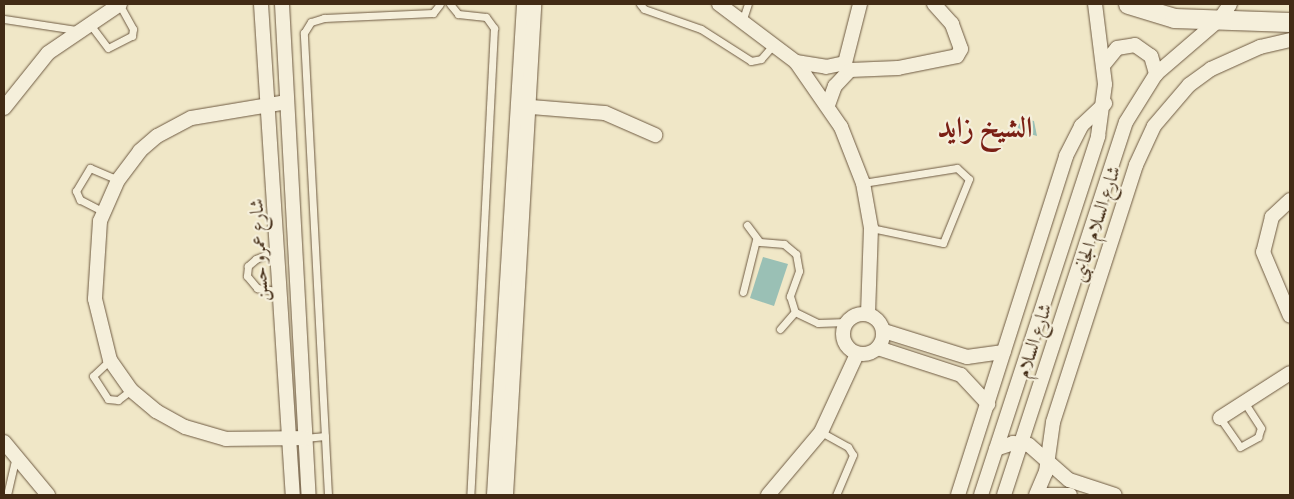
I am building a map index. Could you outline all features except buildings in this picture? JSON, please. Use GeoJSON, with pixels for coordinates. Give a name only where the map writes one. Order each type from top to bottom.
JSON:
{"type":"FeatureCollection","features":[{"type":"Feature","properties":{"kind":"street"},"geometry":{"type":"LineString","coordinates":[[4,108],[48,53],[76,30],[119,4]]}},
{"type":"Feature","properties":{"kind":"street","name":"شارع عمرو حسن"},"geometry":{"type":"LineString","coordinates":[[261,4],[270,104],[293,495]]}},
{"type":"Feature","properties":{"kind":"street","name":"شارع عمرو حسن"},"geometry":{"type":"LineString","coordinates":[[282,4],[308,495]]}},
{"type":"Feature","properties":{"kind":"street"},"geometry":{"type":"LineString","coordinates":[[523,106],[524,4]]}},
{"type":"Feature","properties":{"kind":"street"},"geometry":{"type":"LineString","coordinates":[[494,495],[503,435],[523,106],[534,4]]}},
{"type":"Feature","properties":{"kind":"street"},"geometry":{"type":"LineString","coordinates":[[719,4],[775,43],[796,62],[828,105],[863,183],[871,228],[868,314],[884,331],[954,354],[980,358],[1004,352]]}},
{"type":"Feature","properties":{"kind":"street"},"geometry":{"type":"LineString","coordinates":[[828,105],[835,86],[848,67],[860,4]]}},
{"type":"Feature","properties":{"kind":"street"},"geometry":{"type":"LineString","coordinates":[[796,62],[826,66],[898,68],[957,56],[961,48],[952,24],[934,4]]}},
{"type":"Feature","properties":{"kind":"street","name":"شارع السلام"},"geometry":{"type":"LineString","coordinates":[[981,495],[1081,196],[1105,104],[1105,63],[1095,4]]}},
{"type":"Feature","properties":{"kind":"street"},"geometry":{"type":"LineString","coordinates":[[1128,4],[1174,18],[1225,12],[1290,22]]}},
{"type":"Feature","properties":{"kind":"street","name":"شارع السلام"},"geometry":{"type":"LineString","coordinates":[[1003,495],[1022,443],[1126,122],[1156,74],[1225,12]]}},
{"type":"Feature","properties":{"kind":"street","name":"شارع السلام الجانبى"},"geometry":{"type":"LineString","coordinates":[[1038,495],[1048,459],[1053,422],[1136,166],[1154,126],[1189,85],[1234,56],[1290,40]]}},
{"type":"Feature","properties":{"kind":"street"},"geometry":{"type":"LineString","coordinates":[[1105,63],[1116,48],[1135,45],[1151,56],[1156,74]]}},
{"type":"Feature","properties":{"kind":"street"},"geometry":{"type":"LineString","coordinates":[[287,102],[210,112],[174,126],[140,151],[118,180],[104,212],[97,240],[95,299],[110,360],[131,390],[170,419],[205,434],[247,442],[305,438]]}},
{"type":"Feature","properties":{"kind":"street"},"geometry":{"type":"LineString","coordinates":[[958,495],[1066,156],[1081,126],[1105,104]]}},
{"type":"Feature","properties":{"kind":"street"},"geometry":{"type":"LineString","coordinates":[[523,106],[605,113],[656,135]]}},
{"type":"Feature","properties":{"kind":"street"},"geometry":{"type":"LineString","coordinates":[[1114,158],[1136,166]]}},
{"type":"Feature","properties":{"kind":"street"},"geometry":{"type":"LineString","coordinates":[[1290,200],[1272,217],[1263,252],[1290,316]]}},
{"type":"Feature","properties":{"kind":"street"},"geometry":{"type":"LineString","coordinates":[[280,271],[296,269]]}},
{"type":"Feature","properties":{"kind":"street"},"geometry":{"type":"LineString","coordinates":[[857,354],[845,344],[847,322],[868,314]]}},
{"type":"Feature","properties":{"kind":"street"},"geometry":{"type":"LineString","coordinates":[[878,348],[884,331]]}},
{"type":"Feature","properties":{"kind":"street"},"geometry":{"type":"LineString","coordinates":[[768,495],[821,432],[857,354],[878,348],[949,369],[972,383],[988,404]]}},
{"type":"Feature","properties":{"kind":"street"},"geometry":{"type":"LineString","coordinates":[[949,369],[954,354]]}},
{"type":"Feature","properties":{"kind":"street"},"geometry":{"type":"LineString","coordinates":[[1220,418],[1290,373]]}},
{"type":"Feature","properties":{"kind":"street"},"geometry":{"type":"LineString","coordinates":[[503,435],[506,495]]}},
{"type":"Feature","properties":{"kind":"street"},"geometry":{"type":"LineString","coordinates":[[4,442],[15,459],[48,495]]}},
{"type":"Feature","properties":{"kind":"street"},"geometry":{"type":"LineString","coordinates":[[996,449],[1022,443],[1048,459],[1069,480],[1115,495]]}},
{"type":"Feature","properties":{"kind":"street"},"geometry":{"type":"LineString","coordinates":[[988,474],[1003,495]]}},
{"type":"Feature","properties":{"kind":"street"},"geometry":{"type":"LineString","coordinates":[[1038,495],[1070,495]]}},
{"type":"Feature","properties":{"kind":"lane"},"geometry":{"type":"LineString","coordinates":[[89,23],[108,48],[132,36],[133,29],[119,4]]}},
{"type":"Feature","properties":{"kind":"lane"},"geometry":{"type":"LineString","coordinates":[[328,495],[304,33],[311,22],[324,18],[433,13],[440,4]]}},
{"type":"Feature","properties":{"kind":"lane"},"geometry":{"type":"LineString","coordinates":[[450,4],[458,14],[486,18],[494,28],[470,495]]}},
{"type":"Feature","properties":{"kind":"lane"},"geometry":{"type":"LineString","coordinates":[[640,4],[644,9],[701,28],[751,61],[762,59],[775,43]]}},
{"type":"Feature","properties":{"kind":"lane"},"geometry":{"type":"LineString","coordinates":[[743,19],[748,4]]}},
{"type":"Feature","properties":{"kind":"lane"},"geometry":{"type":"LineString","coordinates":[[4,19],[76,30]]}},
{"type":"Feature","properties":{"kind":"lane"},"geometry":{"type":"LineString","coordinates":[[104,212],[80,200],[76,191],[90,168],[118,180]]}},
{"type":"Feature","properties":{"kind":"lane"},"geometry":{"type":"LineString","coordinates":[[863,183],[957,168],[968,174],[944,243],[871,228]]}},
{"type":"Feature","properties":{"kind":"lane"},"geometry":{"type":"LineString","coordinates":[[743,292],[755,256],[756,240],[747,225]]}},
{"type":"Feature","properties":{"kind":"lane"},"geometry":{"type":"LineString","coordinates":[[756,240],[769,244],[784,244],[796,254],[799,271],[790,296],[795,312],[818,323],[847,322]]}},
{"type":"Feature","properties":{"kind":"lane"},"geometry":{"type":"LineString","coordinates":[[755,256],[769,244]]}},
{"type":"Feature","properties":{"kind":"lane"},"geometry":{"type":"LineString","coordinates":[[279,250],[256,259],[248,266],[247,276],[257,288],[281,292]]}},
{"type":"Feature","properties":{"kind":"lane"},"geometry":{"type":"LineString","coordinates":[[780,329],[795,312]]}},
{"type":"Feature","properties":{"kind":"lane"},"geometry":{"type":"LineString","coordinates":[[110,360],[93,376],[108,399],[118,400],[131,390]]}},
{"type":"Feature","properties":{"kind":"lane"},"geometry":{"type":"LineString","coordinates":[[1220,418],[1240,446],[1258,437],[1261,428],[1244,402]]}},
{"type":"Feature","properties":{"kind":"lane"},"geometry":{"type":"LineString","coordinates":[[821,432],[848,447],[853,455],[836,495]]}},
{"type":"Feature","properties":{"kind":"lane"},"geometry":{"type":"LineString","coordinates":[[305,438],[325,436]]}},
{"type":"Feature","properties":{"kind":"lane"},"geometry":{"type":"LineString","coordinates":[[7,495],[15,459]]}},
{"type":"Feature","properties":{"kind":"water"},"geometry":{"type":"Polygon","coordinates":[[[1025,119],[1034,121],[1037,136],[1013,129],[1025,119]]]}},
{"type":"Feature","properties":{"kind":"water"},"geometry":{"type":"Polygon","coordinates":[[[763,257],[788,264],[774,306],[750,298],[763,257]]]}},
{"type":"Feature","properties":{"kind":"district","name":"الشيخ زايد"},"geometry":{"type":"Point","coordinates":[985,128]}}]}
